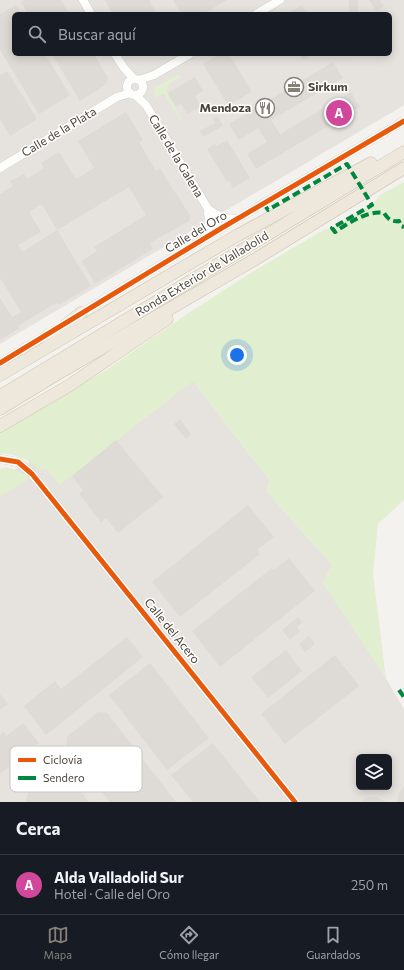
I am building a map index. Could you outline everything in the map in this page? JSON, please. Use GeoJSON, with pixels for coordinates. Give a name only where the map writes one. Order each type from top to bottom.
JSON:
{"type":"FeatureCollection","features":[{"type":"Feature","properties":{"kind":"highway"},"geometry":{"type":"LineString","coordinates":[[0,374],[238,235],[404,146]]}},
{"type":"Feature","properties":{"kind":"highway","name":"Ronda Exterior de Valladolid"},"geometry":{"type":"LineString","coordinates":[[0,396],[404,152]]}},
{"type":"Feature","properties":{"kind":"highway","name":"Ronda Exterior de Valladolid"},"geometry":{"type":"LineString","coordinates":[[0,409],[64,370],[254,260],[404,168]]}},
{"type":"Feature","properties":{"kind":"highway"},"geometry":{"type":"LineString","coordinates":[[0,426],[75,381],[254,260]]}},
{"type":"Feature","properties":{"kind":"highway"},"geometry":{"type":"LineString","coordinates":[[0,374],[33,351],[81,313]]}},
{"type":"Feature","properties":{"kind":"street"},"geometry":{"type":"LineString","coordinates":[[83,0],[90,12]]}},
{"type":"Feature","properties":{"kind":"street"},"geometry":{"type":"LineString","coordinates":[[259,12],[280,0]]}},
{"type":"Feature","properties":{"kind":"street"},"geometry":{"type":"LineString","coordinates":[[116,56],[135,87]]}},
{"type":"Feature","properties":{"kind":"street","name":"Calle de la Plata"},"geometry":{"type":"LineString","coordinates":[[0,168],[187,56]]}},
{"type":"Feature","properties":{"kind":"street","name":"Calle de la Galena"},"geometry":{"type":"LineString","coordinates":[[135,87],[220,229]]}},
{"type":"Feature","properties":{"kind":"street","name":"Calle del Oro"},"geometry":{"type":"LineString","coordinates":[[0,362],[220,229],[404,121]]}},
{"type":"Feature","properties":{"kind":"street","name":"Calle de la Galena"},"geometry":{"type":"LineString","coordinates":[[207,208],[219,217],[238,219]]}},
{"type":"Feature","properties":{"kind":"street","name":"Calle de la Galena"},"geometry":{"type":"LineString","coordinates":[[204,239],[208,230],[209,220],[207,208]]}},
{"type":"Feature","properties":{"kind":"street","name":"Calle del Acero"},"geometry":{"type":"LineString","coordinates":[[0,459],[18,462],[32,474],[295,802]]}},
{"type":"Feature","properties":{"kind":"shaded area"},"geometry":{"type":"Polygon","coordinates":[[[0,0],[404,0],[404,105],[0,344],[0,0]]]}},
{"type":"Feature","properties":{"kind":"shaded area"},"geometry":{"type":"Polygon","coordinates":[[[235,56],[296,56],[304,69],[260,96],[235,56]]]}},
{"type":"Feature","properties":{"kind":"shaded area"},"geometry":{"type":"Polygon","coordinates":[[[356,56],[381,56],[392,74],[404,67],[404,105],[391,113],[356,56]]]}},
{"type":"Feature","properties":{"kind":"shaded area"},"geometry":{"type":"Polygon","coordinates":[[[373,107],[380,119],[269,185],[262,172],[373,107]]]}},
{"type":"Feature","properties":{"kind":"shaded area"},"geometry":{"type":"Polygon","coordinates":[[[193,381],[270,481],[266,491],[332,565],[323,583],[379,667],[404,709],[404,802],[0,802],[0,477],[193,381]]]}},
{"type":"Feature","properties":{"kind":"green space"},"geometry":{"type":"Polygon","coordinates":[[[179,74],[181,77],[169,84],[167,93],[182,119],[180,120],[164,94],[155,98],[154,91],[155,86],[160,85],[179,74]]]}},
{"type":"Feature","properties":{"kind":"green space"},"geometry":{"type":"Polygon","coordinates":[[[404,182],[404,500],[378,524],[373,574],[386,679],[323,583],[332,565],[266,491],[270,481],[193,381],[60,485],[46,469],[41,470],[27,460],[11,454],[0,454],[0,431],[106,370],[187,314],[249,274],[325,229],[332,228],[372,205],[380,195],[404,182]]]}},
{"type":"Feature","properties":{"kind":"green space"},"geometry":{"type":"Polygon","coordinates":[[[7,467],[33,477],[0,497],[0,469],[7,467]]]}},
{"type":"Feature","properties":{"kind":"building"},"geometry":{"type":"Polygon","coordinates":[[[24,0],[61,0],[69,12],[27,12],[21,2],[24,0]]]}},
{"type":"Feature","properties":{"kind":"building"},"geometry":{"type":"Polygon","coordinates":[[[105,0],[149,0],[156,12],[112,12],[105,0]]]}},
{"type":"Feature","properties":{"kind":"building"},"geometry":{"type":"Polygon","coordinates":[[[173,0],[227,0],[206,12],[181,12],[173,0]]]}},
{"type":"Feature","properties":{"kind":"building"},"geometry":{"type":"Polygon","coordinates":[[[349,0],[358,0],[358,12],[349,12],[349,0]]]}},
{"type":"Feature","properties":{"kind":"building"},"geometry":{"type":"Polygon","coordinates":[[[369,0],[380,0],[384,6],[376,11],[369,0]]]}},
{"type":"Feature","properties":{"kind":"building"},"geometry":{"type":"Polygon","coordinates":[[[16,5],[20,12],[12,12],[12,56],[46,56],[70,95],[39,114],[0,50],[0,14],[16,5]]]}},
{"type":"Feature","properties":{"kind":"building"},"geometry":{"type":"Polygon","coordinates":[[[302,5],[306,12],[290,12],[302,5]]]}},
{"type":"Feature","properties":{"kind":"building"},"geometry":{"type":"Polygon","coordinates":[[[53,56],[95,56],[108,78],[105,85],[80,101],[53,56]]]}},
{"type":"Feature","properties":{"kind":"building"},"geometry":{"type":"Polygon","coordinates":[[[217,56],[230,56],[252,92],[228,105],[203,64],[217,56]]]}},
{"type":"Feature","properties":{"kind":"building"},"geometry":{"type":"Polygon","coordinates":[[[300,56],[310,56],[303,60],[300,56]]]}},
{"type":"Feature","properties":{"kind":"building"},"geometry":{"type":"Polygon","coordinates":[[[333,62],[343,78],[271,120],[280,134],[351,92],[360,107],[256,169],[247,154],[267,142],[258,128],[239,140],[229,124],[333,62]]]}},
{"type":"Feature","properties":{"kind":"building"},"geometry":{"type":"Polygon","coordinates":[[[7,71],[37,119],[10,136],[0,119],[0,75],[7,71]]]}},
{"type":"Feature","properties":{"kind":"building"},"geometry":{"type":"Polygon","coordinates":[[[195,77],[203,91],[195,96],[201,106],[188,114],[181,104],[176,107],[168,93],[195,77]]]}},
{"type":"Feature","properties":{"kind":"building"},"geometry":{"type":"Polygon","coordinates":[[[126,112],[143,140],[139,142],[156,171],[160,168],[176,193],[190,216],[189,221],[150,243],[153,249],[95,284],[82,261],[97,251],[94,247],[146,215],[129,187],[57,230],[91,286],[59,305],[57,303],[54,304],[18,326],[20,328],[0,340],[0,298],[12,317],[21,312],[1,279],[0,280],[0,194],[13,186],[10,181],[24,174],[27,179],[44,168],[41,163],[59,152],[76,179],[94,168],[78,141],[126,112]],[[42,204],[29,212],[41,232],[18,245],[22,252],[57,230],[42,204]]]}},
{"type":"Feature","properties":{"kind":"building"},"geometry":{"type":"Polygon","coordinates":[[[218,116],[223,126],[203,137],[200,131],[215,123],[213,119],[218,116]]]}},
{"type":"Feature","properties":{"kind":"building"},"geometry":{"type":"Polygon","coordinates":[[[227,140],[250,178],[233,188],[229,181],[227,182],[207,149],[215,144],[216,146],[227,140]]]}},
{"type":"Feature","properties":{"kind":"building"},"geometry":{"type":"Polygon","coordinates":[[[180,419],[191,434],[186,439],[174,424],[180,419]]]}},
{"type":"Feature","properties":{"kind":"building"},"geometry":{"type":"Polygon","coordinates":[[[116,440],[163,497],[118,533],[106,518],[101,522],[79,494],[83,490],[72,476],[116,440]]]}},
{"type":"Feature","properties":{"kind":"building"},"geometry":{"type":"Polygon","coordinates":[[[248,505],[274,537],[257,550],[260,554],[180,617],[152,582],[248,505]]]}},
{"type":"Feature","properties":{"kind":"building"},"geometry":{"type":"Polygon","coordinates":[[[289,558],[315,591],[220,667],[192,631],[272,568],[274,570],[289,558]]]}},
{"type":"Feature","properties":{"kind":"building"},"geometry":{"type":"Polygon","coordinates":[[[298,617],[302,622],[297,627],[300,631],[290,640],[282,630],[298,617]]]}},
{"type":"Feature","properties":{"kind":"building"},"geometry":{"type":"Polygon","coordinates":[[[309,636],[315,644],[305,652],[299,644],[309,636]]]}},
{"type":"Feature","properties":{"kind":"building"},"geometry":{"type":"Polygon","coordinates":[[[127,637],[143,657],[46,735],[24,706],[55,681],[61,689],[127,637]]]}},
{"type":"Feature","properties":{"kind":"building"},"geometry":{"type":"Polygon","coordinates":[[[286,650],[302,671],[268,698],[251,677],[286,650]]]}},
{"type":"Feature","properties":{"kind":"building"},"geometry":{"type":"Polygon","coordinates":[[[335,655],[359,686],[285,744],[261,714],[335,655]]]}},
{"type":"Feature","properties":{"kind":"building"},"geometry":{"type":"Polygon","coordinates":[[[150,663],[209,738],[167,770],[109,695],[150,663]]]}},
{"type":"Feature","properties":{"kind":"building"},"geometry":{"type":"Polygon","coordinates":[[[0,694],[8,704],[0,710],[0,694]]]}},
{"type":"Feature","properties":{"kind":"building"},"geometry":{"type":"Polygon","coordinates":[[[98,712],[107,713],[133,746],[66,746],[67,737],[98,712]]]}},
{"type":"Feature","properties":{"kind":"building"},"geometry":{"type":"Polygon","coordinates":[[[23,723],[39,743],[35,746],[10,746],[10,766],[0,774],[0,735],[4,732],[6,736],[23,723]]]}},
{"type":"Feature","properties":{"kind":"building"},"geometry":{"type":"Polygon","coordinates":[[[213,743],[260,802],[193,802],[171,775],[213,743]]]}},
{"type":"Feature","properties":{"kind":"building"},"geometry":{"type":"Polygon","coordinates":[[[142,758],[176,802],[110,802],[102,792],[142,792],[142,758]]]}},
{"type":"Feature","properties":{"kind":"building"},"geometry":{"type":"Polygon","coordinates":[[[404,786],[404,802],[397,802],[399,793],[404,786]]]}},
{"type":"Feature","properties":{"kind":"building"},"geometry":{"type":"Polygon","coordinates":[[[29,792],[81,792],[89,802],[27,802],[26,800],[29,792]]]}},
{"type":"Feature","properties":{"kind":"building"},"geometry":{"type":"Polygon","coordinates":[[[368,797],[377,797],[386,802],[359,802],[368,797]]]}},
{"type":"Feature","properties":{"kind":"marked path"},"geometry":{"type":"LineString","coordinates":[[264,204],[268,210],[347,164],[372,205],[332,228],[335,232],[358,218],[371,213],[384,213],[388,218],[399,221],[401,226],[404,227]]}},
{"type":"Feature","properties":{"kind":"marked path"},"geometry":{"type":"LineString","coordinates":[[399,690],[404,697]]}},
{"type":"Feature","properties":{"kind":"cycle path"},"geometry":{"type":"LineString","coordinates":[[0,363],[220,229],[404,121]]}},
{"type":"Feature","properties":{"kind":"cycle path"},"geometry":{"type":"LineString","coordinates":[[0,459],[18,462],[32,474],[295,802]]}},
{"type":"Feature","properties":{"kind":"place","name":"Sirkum"},"geometry":{"type":"Point","coordinates":[294,87]}},
{"type":"Feature","properties":{"kind":"place","name":"Mendoza"},"geometry":{"type":"Point","coordinates":[265,108]}},
{"type":"Feature","properties":{"kind":"place","name":"Alda Valladolid Sur"},"geometry":{"type":"Point","coordinates":[339,113]}}]}
